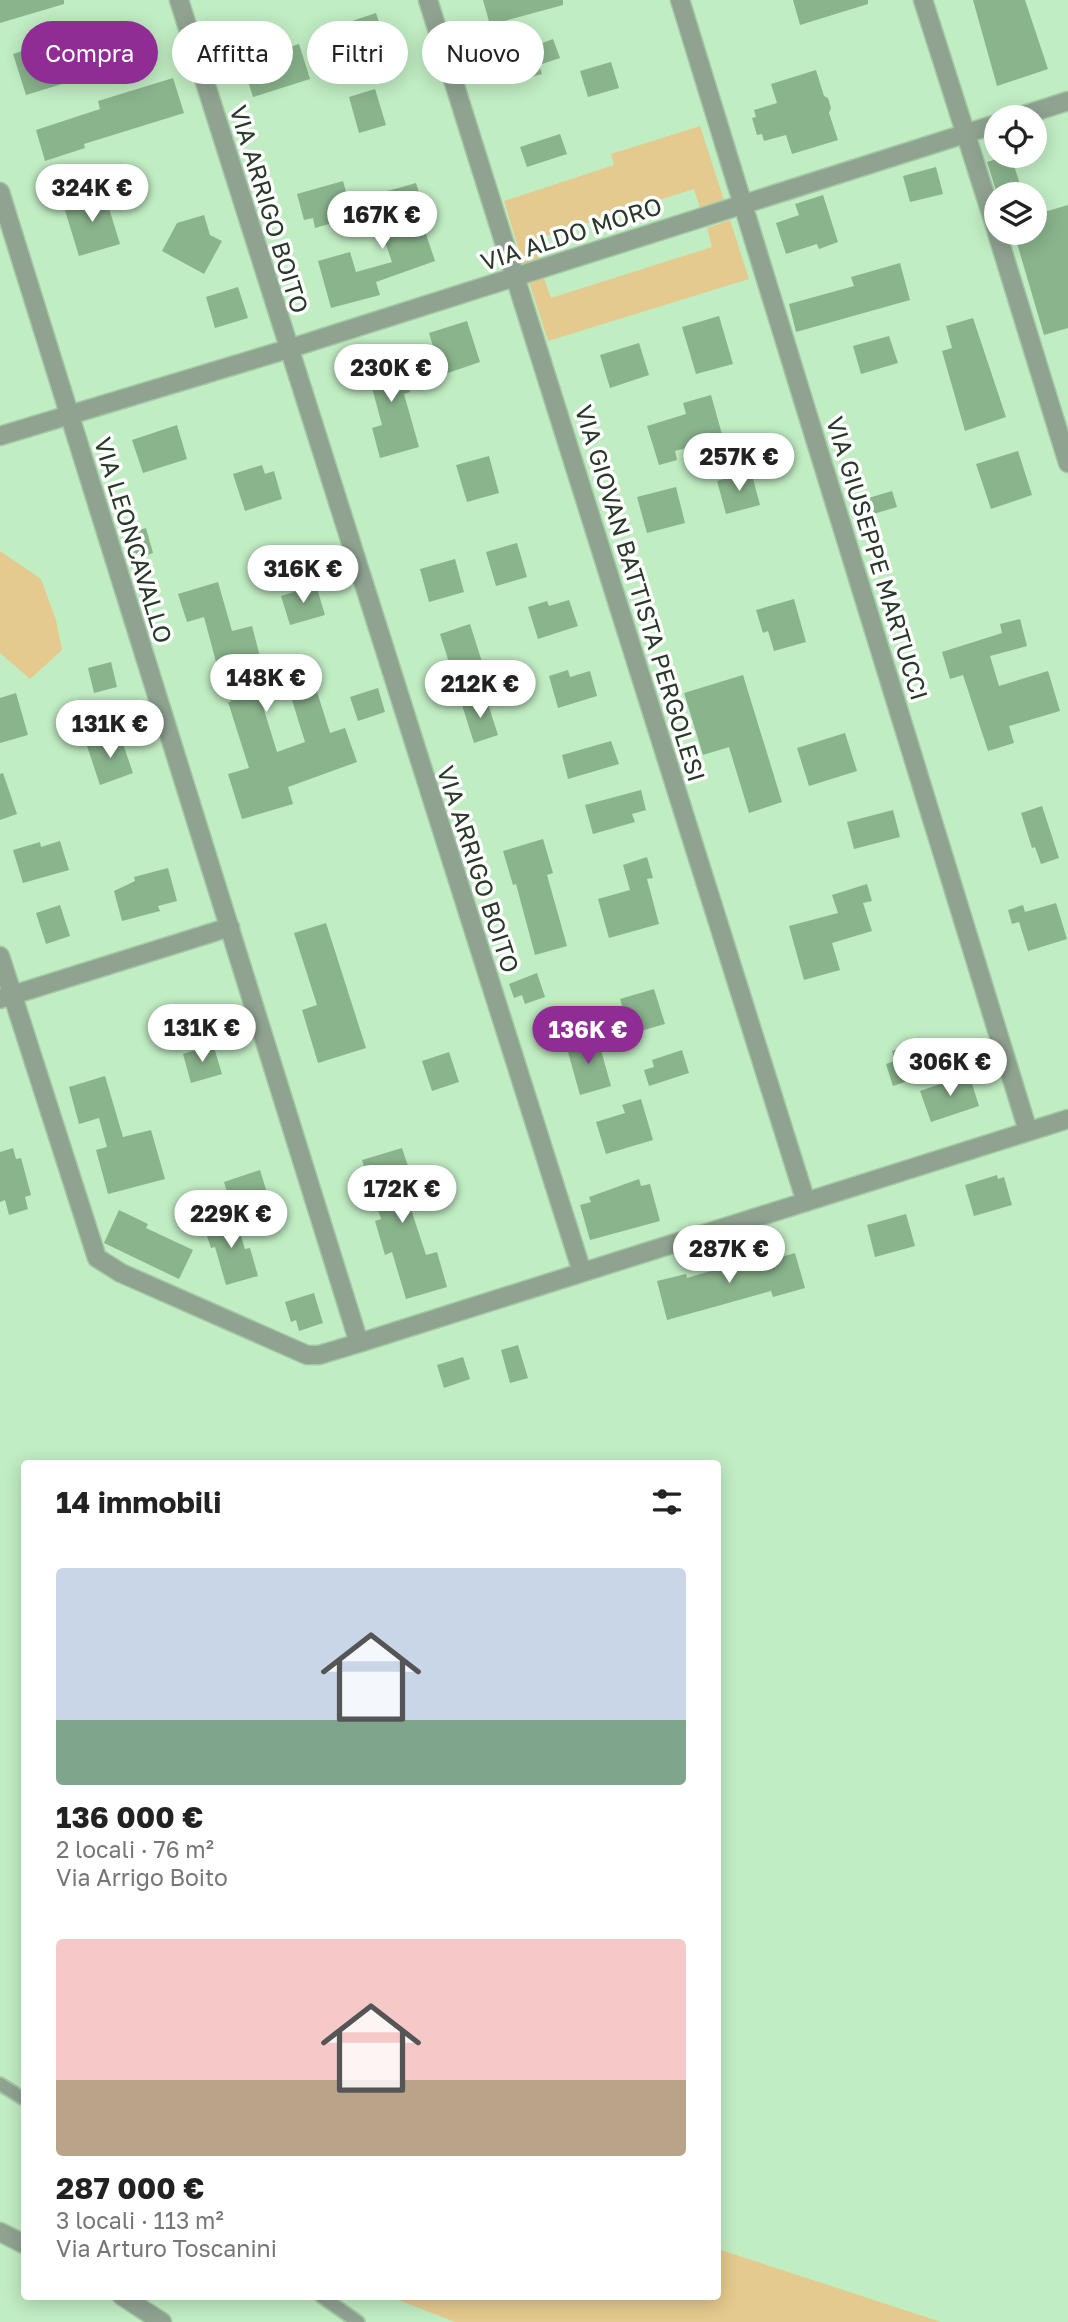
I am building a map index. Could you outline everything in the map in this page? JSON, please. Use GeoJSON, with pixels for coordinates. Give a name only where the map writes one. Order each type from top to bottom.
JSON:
{"type":"FeatureCollection","features":[{"type":"Feature","properties":{"kind":"street","name":"VIA ARRIGO BOITO"},"geometry":{"type":"LineString","coordinates":[[179,0],[582,1272]]}},
{"type":"Feature","properties":{"kind":"street","name":"VIA GIOVAN BATTISTA PERGOLESI"},"geometry":{"type":"LineString","coordinates":[[428,0],[806,1202]]}},
{"type":"Feature","properties":{"kind":"street","name":"VIA GIUSEPPE MARTUCCI"},"geometry":{"type":"LineString","coordinates":[[680,0],[1028,1131]]}},
{"type":"Feature","properties":{"kind":"street"},"geometry":{"type":"LineString","coordinates":[[923,0],[984,192]]}},
{"type":"Feature","properties":{"kind":"street"},"geometry":{"type":"LineString","coordinates":[[1047,108],[1068,102]]}},
{"type":"Feature","properties":{"kind":"street","name":"VIA ALDO MORO"},"geometry":{"type":"LineString","coordinates":[[0,436],[288,349],[984,128]]}},
{"type":"Feature","properties":{"kind":"street","name":"VIA LEONCAVALLO"},"geometry":{"type":"LineString","coordinates":[[0,192],[359,1343]]}},
{"type":"Feature","properties":{"kind":"street"},"geometry":{"type":"LineString","coordinates":[[1000,245],[1068,463]]}},
{"type":"Feature","properties":{"kind":"street"},"geometry":{"type":"LineString","coordinates":[[6,996],[230,927]]}},
{"type":"Feature","properties":{"kind":"street"},"geometry":{"type":"LineString","coordinates":[[0,956],[6,996],[100,1261],[304,1354],[319,1355],[359,1343],[1068,1119]]}},
{"type":"Feature","properties":{"kind":"street"},"geometry":{"type":"LineString","coordinates":[[0,2232],[21,2242]]}},
{"type":"Feature","properties":{"kind":"street"},"geometry":{"type":"LineString","coordinates":[[128,2300],[162,2322]]}},
{"type":"Feature","properties":{"kind":"lane"},"geometry":{"type":"LineString","coordinates":[[0,2084],[21,2097]]}},
{"type":"Feature","properties":{"kind":"lane"},"geometry":{"type":"LineString","coordinates":[[327,2300],[358,2322]]}},
{"type":"Feature","properties":{"kind":"shaded area"},"geometry":{"type":"Polygon","coordinates":[[[700,126],[724,200],[700,208],[694,189],[533,240],[539,259],[523,264],[504,201],[614,165],[611,154],[700,126]]]}},
{"type":"Feature","properties":{"kind":"shaded area"},"geometry":{"type":"Polygon","coordinates":[[[730,220],[749,279],[548,341],[529,282],[544,278],[551,298],[712,247],[707,228],[730,220]]]}},
{"type":"Feature","properties":{"kind":"shaded area"},"geometry":{"type":"Polygon","coordinates":[[[0,551],[41,579],[56,620],[62,650],[30,679],[0,653],[0,551]]]}},
{"type":"Feature","properties":{"kind":"shaded area"},"geometry":{"type":"Polygon","coordinates":[[[721,2250],[941,2322],[455,2322],[398,2300],[721,2300],[721,2250]]]}},
{"type":"Feature","properties":{"kind":"building"},"geometry":{"type":"Polygon","coordinates":[[[0,0],[64,0],[64,4],[0,23],[0,0]]]}},
{"type":"Feature","properties":{"kind":"building"},"geometry":{"type":"Polygon","coordinates":[[[483,0],[563,0],[563,5],[505,21],[489,21],[483,0]]]}},
{"type":"Feature","properties":{"kind":"building"},"geometry":{"type":"Polygon","coordinates":[[[793,0],[868,0],[868,4],[800,25],[793,0]]]}},
{"type":"Feature","properties":{"kind":"building"},"geometry":{"type":"Polygon","coordinates":[[[973,0],[1025,0],[1048,69],[997,86],[973,0]]]}},
{"type":"Feature","properties":{"kind":"building"},"geometry":{"type":"Polygon","coordinates":[[[376,13],[379,21],[352,21],[376,13]]]}},
{"type":"Feature","properties":{"kind":"building"},"geometry":{"type":"Polygon","coordinates":[[[553,39],[560,58],[544,63],[544,42],[553,39]]]}},
{"type":"Feature","properties":{"kind":"building"},"geometry":{"type":"Polygon","coordinates":[[[299,44],[307,69],[307,80],[253,97],[249,84],[293,84],[293,46],[299,44]]]}},
{"type":"Feature","properties":{"kind":"building"},"geometry":{"type":"Polygon","coordinates":[[[21,51],[21,79],[13,54],[21,51]]]}},
{"type":"Feature","properties":{"kind":"building"},"geometry":{"type":"Polygon","coordinates":[[[611,62],[619,88],[588,97],[580,71],[611,62]]]}},
{"type":"Feature","properties":{"kind":"building"},"geometry":{"type":"Polygon","coordinates":[[[816,70],[824,96],[828,98],[831,108],[829,113],[838,140],[792,154],[786,135],[764,141],[762,134],[757,135],[752,118],[756,117],[754,110],[777,103],[771,84],[816,70]]]}},
{"type":"Feature","properties":{"kind":"building"},"geometry":{"type":"Polygon","coordinates":[[[172,78],[184,113],[84,144],[85,148],[45,161],[36,130],[100,109],[98,101],[172,78]]]}},
{"type":"Feature","properties":{"kind":"building"},"geometry":{"type":"Polygon","coordinates":[[[23,84],[62,84],[26,95],[23,84]]]}},
{"type":"Feature","properties":{"kind":"building"},"geometry":{"type":"Polygon","coordinates":[[[375,89],[386,125],[359,133],[349,97],[375,89]]]}},
{"type":"Feature","properties":{"kind":"building"},"geometry":{"type":"Polygon","coordinates":[[[560,134],[567,154],[527,167],[520,147],[560,134]]]}},
{"type":"Feature","properties":{"kind":"building"},"geometry":{"type":"Polygon","coordinates":[[[936,167],[943,194],[910,202],[903,176],[936,167]]]}},
{"type":"Feature","properties":{"kind":"building"},"geometry":{"type":"Polygon","coordinates":[[[989,168],[1015,168],[1019,182],[993,182],[989,168]]]}},
{"type":"Feature","properties":{"kind":"building"},"geometry":{"type":"Polygon","coordinates":[[[343,181],[353,217],[315,228],[313,218],[304,220],[297,194],[343,181]]]}},
{"type":"Feature","properties":{"kind":"building"},"geometry":{"type":"Polygon","coordinates":[[[416,183],[422,202],[416,204],[435,261],[376,282],[380,295],[331,308],[318,261],[350,252],[356,272],[392,262],[384,239],[389,237],[377,194],[416,183]]]}},
{"type":"Feature","properties":{"kind":"building"},"geometry":{"type":"Polygon","coordinates":[[[104,192],[120,244],[79,256],[63,204],[104,192]]]}},
{"type":"Feature","properties":{"kind":"building"},"geometry":{"type":"Polygon","coordinates":[[[823,195],[838,242],[819,249],[817,244],[786,254],[776,223],[799,215],[795,204],[823,195]]]}},
{"type":"Feature","properties":{"kind":"building"},"geometry":{"type":"Polygon","coordinates":[[[1068,205],[1068,328],[1044,335],[1018,245],[1047,245],[1047,211],[1068,205]]]}},
{"type":"Feature","properties":{"kind":"building"},"geometry":{"type":"Polygon","coordinates":[[[204,215],[210,235],[222,241],[204,274],[162,251],[177,223],[204,215]]]}},
{"type":"Feature","properties":{"kind":"building"},"geometry":{"type":"Polygon","coordinates":[[[900,263],[910,300],[796,332],[789,304],[854,286],[851,277],[900,263]]]}},
{"type":"Feature","properties":{"kind":"building"},"geometry":{"type":"Polygon","coordinates":[[[238,287],[248,318],[215,328],[206,297],[238,287]]]}},
{"type":"Feature","properties":{"kind":"building"},"geometry":{"type":"Polygon","coordinates":[[[719,316],[733,364],[696,374],[682,327],[719,316]]]}},
{"type":"Feature","properties":{"kind":"building"},"geometry":{"type":"Polygon","coordinates":[[[973,318],[1006,417],[965,431],[942,351],[952,348],[946,326],[973,318]]]}},
{"type":"Feature","properties":{"kind":"building"},"geometry":{"type":"Polygon","coordinates":[[[467,321],[480,362],[442,375],[429,333],[467,321]]]}},
{"type":"Feature","properties":{"kind":"building"},"geometry":{"type":"Polygon","coordinates":[[[889,336],[898,363],[861,374],[853,346],[889,336]]]}},
{"type":"Feature","properties":{"kind":"building"},"geometry":{"type":"Polygon","coordinates":[[[639,343],[649,375],[610,388],[600,355],[639,343]]]}},
{"type":"Feature","properties":{"kind":"building"},"geometry":{"type":"Polygon","coordinates":[[[397,348],[410,392],[404,394],[419,447],[380,458],[372,428],[382,425],[364,358],[397,348]]]}},
{"type":"Feature","properties":{"kind":"building"},"geometry":{"type":"Polygon","coordinates":[[[711,395],[723,438],[675,451],[677,460],[659,465],[647,426],[686,414],[683,403],[711,395]]]}},
{"type":"Feature","properties":{"kind":"building"},"geometry":{"type":"Polygon","coordinates":[[[177,425],[187,459],[143,473],[132,440],[177,425]]]}},
{"type":"Feature","properties":{"kind":"building"},"geometry":{"type":"Polygon","coordinates":[[[1018,451],[1032,495],[991,509],[976,464],[1018,451]]]}},
{"type":"Feature","properties":{"kind":"building"},"geometry":{"type":"Polygon","coordinates":[[[489,456],[499,493],[467,502],[456,465],[489,456]]]}},
{"type":"Feature","properties":{"kind":"building"},"geometry":{"type":"Polygon","coordinates":[[[262,465],[265,474],[274,471],[282,499],[245,511],[233,474],[262,465]]]}},
{"type":"Feature","properties":{"kind":"building"},"geometry":{"type":"Polygon","coordinates":[[[751,471],[760,505],[726,514],[717,481],[751,471]]]}},
{"type":"Feature","properties":{"kind":"building"},"geometry":{"type":"Polygon","coordinates":[[[676,487],[685,523],[647,533],[637,497],[676,487]]]}},
{"type":"Feature","properties":{"kind":"building"},"geometry":{"type":"Polygon","coordinates":[[[892,491],[897,507],[860,518],[855,502],[892,491]]]}},
{"type":"Feature","properties":{"kind":"building"},"geometry":{"type":"Polygon","coordinates":[[[146,528],[153,553],[135,559],[128,533],[146,528]]]}},
{"type":"Feature","properties":{"kind":"building"},"geometry":{"type":"Polygon","coordinates":[[[517,543],[527,577],[496,586],[486,552],[517,543]]]}},
{"type":"Feature","properties":{"kind":"building"},"geometry":{"type":"Polygon","coordinates":[[[455,559],[464,592],[429,602],[420,569],[455,559]]]}},
{"type":"Feature","properties":{"kind":"building"},"geometry":{"type":"Polygon","coordinates":[[[218,582],[232,631],[252,626],[263,668],[252,671],[277,752],[305,742],[282,668],[307,660],[330,733],[345,728],[357,762],[288,787],[293,804],[242,819],[228,774],[249,768],[228,702],[231,702],[223,672],[219,673],[204,617],[187,622],[178,594],[218,582]]]}},
{"type":"Feature","properties":{"kind":"building"},"geometry":{"type":"Polygon","coordinates":[[[316,585],[325,615],[290,625],[281,596],[316,585]]]}},
{"type":"Feature","properties":{"kind":"building"},"geometry":{"type":"Polygon","coordinates":[[[794,599],[806,642],[774,651],[768,631],[763,633],[756,610],[794,599]]]}},
{"type":"Feature","properties":{"kind":"building"},"geometry":{"type":"Polygon","coordinates":[[[569,600],[578,626],[538,639],[528,607],[547,601],[549,606],[569,600]]]}},
{"type":"Feature","properties":{"kind":"building"},"geometry":{"type":"Polygon","coordinates":[[[1020,619],[1027,646],[990,656],[999,686],[1048,671],[1060,711],[1009,726],[1014,743],[988,751],[963,675],[950,679],[942,652],[1002,633],[1000,624],[1020,619]]]}},
{"type":"Feature","properties":{"kind":"building"},"geometry":{"type":"Polygon","coordinates":[[[470,624],[483,665],[453,675],[440,634],[470,624]]]}},
{"type":"Feature","properties":{"kind":"building"},"geometry":{"type":"Polygon","coordinates":[[[111,662],[117,687],[94,693],[88,668],[111,662]]]}},
{"type":"Feature","properties":{"kind":"building"},"geometry":{"type":"Polygon","coordinates":[[[568,670],[570,677],[590,671],[597,696],[558,708],[549,676],[568,670]]]}},
{"type":"Feature","properties":{"kind":"building"},"geometry":{"type":"Polygon","coordinates":[[[743,675],[782,802],[749,813],[729,747],[703,755],[684,693],[743,675]]]}},
{"type":"Feature","properties":{"kind":"building"},"geometry":{"type":"Polygon","coordinates":[[[378,688],[385,712],[358,721],[350,697],[378,688]]]}},
{"type":"Feature","properties":{"kind":"building"},"geometry":{"type":"Polygon","coordinates":[[[16,693],[28,735],[0,743],[0,698],[16,693]]]}},
{"type":"Feature","properties":{"kind":"building"},"geometry":{"type":"Polygon","coordinates":[[[486,698],[498,735],[474,743],[462,705],[486,698]]]}},
{"type":"Feature","properties":{"kind":"building"},"geometry":{"type":"Polygon","coordinates":[[[845,733],[857,771],[809,786],[797,748],[845,733]]]}},
{"type":"Feature","properties":{"kind":"building"},"geometry":{"type":"Polygon","coordinates":[[[120,735],[133,773],[100,785],[87,746],[120,735]]]}},
{"type":"Feature","properties":{"kind":"building"},"geometry":{"type":"Polygon","coordinates":[[[611,741],[619,764],[568,779],[562,755],[611,741]]]}},
{"type":"Feature","properties":{"kind":"building"},"geometry":{"type":"Polygon","coordinates":[[[3,773],[17,814],[0,820],[0,774],[3,773]]]}},
{"type":"Feature","properties":{"kind":"building"},"geometry":{"type":"Polygon","coordinates":[[[641,790],[646,810],[632,814],[635,822],[593,834],[585,805],[641,790]]]}},
{"type":"Feature","properties":{"kind":"building"},"geometry":{"type":"Polygon","coordinates":[[[1042,806],[1059,858],[1041,864],[1035,847],[1032,848],[1021,813],[1042,806]]]}},
{"type":"Feature","properties":{"kind":"building"},"geometry":{"type":"Polygon","coordinates":[[[893,810],[900,837],[854,849],[847,822],[893,810]]]}},
{"type":"Feature","properties":{"kind":"building"},"geometry":{"type":"Polygon","coordinates":[[[543,839],[553,873],[547,875],[567,946],[535,955],[516,884],[513,885],[503,851],[543,839]]]}},
{"type":"Feature","properties":{"kind":"building"},"geometry":{"type":"Polygon","coordinates":[[[60,841],[69,870],[23,883],[13,850],[40,842],[41,847],[60,841]]]}},
{"type":"Feature","properties":{"kind":"building"},"geometry":{"type":"Polygon","coordinates":[[[647,857],[653,878],[647,879],[659,924],[609,938],[598,899],[630,890],[623,865],[647,857]]]}},
{"type":"Feature","properties":{"kind":"building"},"geometry":{"type":"Polygon","coordinates":[[[168,868],[177,901],[158,906],[160,911],[122,921],[114,891],[135,881],[134,877],[168,868]]]}},
{"type":"Feature","properties":{"kind":"building"},"geometry":{"type":"Polygon","coordinates":[[[867,884],[872,901],[863,903],[872,931],[832,943],[840,970],[804,980],[789,926],[838,913],[832,895],[867,884]]]}},
{"type":"Feature","properties":{"kind":"building"},"geometry":{"type":"Polygon","coordinates":[[[1056,903],[1067,939],[1028,951],[1019,922],[1012,924],[1008,910],[1023,905],[1025,912],[1056,903]]]}},
{"type":"Feature","properties":{"kind":"building"},"geometry":{"type":"Polygon","coordinates":[[[60,905],[70,936],[46,944],[36,913],[60,905]]]}},
{"type":"Feature","properties":{"kind":"building"},"geometry":{"type":"Polygon","coordinates":[[[326,923],[366,1048],[318,1063],[302,1010],[317,1005],[294,933],[326,923]]]}},
{"type":"Feature","properties":{"kind":"building"},"geometry":{"type":"Polygon","coordinates":[[[537,973],[545,997],[525,1004],[522,995],[514,998],[509,984],[537,973]]]}},
{"type":"Feature","properties":{"kind":"building"},"geometry":{"type":"Polygon","coordinates":[[[654,989],[665,1024],[630,1034],[620,999],[654,989]]]}},
{"type":"Feature","properties":{"kind":"building"},"geometry":{"type":"Polygon","coordinates":[[[597,1036],[611,1086],[580,1095],[566,1045],[597,1036]]]}},
{"type":"Feature","properties":{"kind":"building"},"geometry":{"type":"Polygon","coordinates":[[[916,1043],[925,1075],[893,1086],[886,1064],[895,1061],[892,1051],[916,1043]]]}},
{"type":"Feature","properties":{"kind":"building"},"geometry":{"type":"Polygon","coordinates":[[[213,1044],[222,1074],[191,1083],[183,1054],[213,1044]]]}},
{"type":"Feature","properties":{"kind":"building"},"geometry":{"type":"Polygon","coordinates":[[[682,1050],[689,1073],[649,1086],[644,1070],[654,1067],[652,1060],[682,1050]]]}},
{"type":"Feature","properties":{"kind":"building"},"geometry":{"type":"Polygon","coordinates":[[[449,1052],[459,1082],[432,1091],[422,1061],[449,1052]]]}},
{"type":"Feature","properties":{"kind":"building"},"geometry":{"type":"Polygon","coordinates":[[[969,1074],[979,1106],[931,1122],[920,1091],[969,1074]]]}},
{"type":"Feature","properties":{"kind":"building"},"geometry":{"type":"Polygon","coordinates":[[[105,1076],[123,1137],[151,1130],[165,1179],[108,1194],[96,1150],[107,1147],[99,1118],[79,1124],[69,1087],[105,1076]]]}},
{"type":"Feature","properties":{"kind":"building"},"geometry":{"type":"Polygon","coordinates":[[[641,1099],[653,1140],[606,1154],[596,1122],[625,1113],[622,1105],[641,1099]]]}},
{"type":"Feature","properties":{"kind":"building"},"geometry":{"type":"Polygon","coordinates":[[[13,1148],[16,1159],[21,1158],[31,1195],[25,1197],[28,1209],[9,1215],[5,1200],[0,1202],[0,1152],[13,1148]]]}},
{"type":"Feature","properties":{"kind":"building"},"geometry":{"type":"Polygon","coordinates":[[[402,1148],[412,1178],[402,1182],[426,1255],[437,1252],[447,1287],[406,1299],[392,1252],[385,1255],[375,1221],[381,1219],[362,1160],[402,1148]]]}},
{"type":"Feature","properties":{"kind":"building"},"geometry":{"type":"Polygon","coordinates":[[[260,1170],[268,1196],[232,1207],[224,1182],[260,1170]]]}},
{"type":"Feature","properties":{"kind":"building"},"geometry":{"type":"Polygon","coordinates":[[[997,1175],[998,1179],[1004,1177],[1012,1205],[974,1216],[965,1185],[997,1175]]]}},
{"type":"Feature","properties":{"kind":"building"},"geometry":{"type":"Polygon","coordinates":[[[639,1179],[641,1186],[650,1184],[660,1221],[590,1240],[580,1205],[591,1202],[589,1197],[639,1179]]]}},
{"type":"Feature","properties":{"kind":"building"},"geometry":{"type":"Polygon","coordinates":[[[119,1210],[148,1224],[146,1228],[193,1250],[179,1279],[104,1243],[119,1210]]]}},
{"type":"Feature","properties":{"kind":"building"},"geometry":{"type":"Polygon","coordinates":[[[234,1214],[245,1249],[250,1248],[258,1276],[226,1285],[215,1247],[211,1248],[203,1224],[234,1214]]]}},
{"type":"Feature","properties":{"kind":"building"},"geometry":{"type":"Polygon","coordinates":[[[906,1214],[915,1246],[875,1257],[867,1225],[906,1214]]]}},
{"type":"Feature","properties":{"kind":"building"},"geometry":{"type":"Polygon","coordinates":[[[795,1253],[805,1288],[773,1297],[771,1291],[667,1320],[657,1281],[686,1274],[687,1278],[721,1268],[719,1260],[739,1255],[743,1268],[795,1253]]]}},
{"type":"Feature","properties":{"kind":"building"},"geometry":{"type":"Polygon","coordinates":[[[314,1293],[323,1323],[299,1331],[296,1320],[291,1322],[285,1302],[314,1293]]]}},
{"type":"Feature","properties":{"kind":"building"},"geometry":{"type":"Polygon","coordinates":[[[518,1345],[528,1378],[510,1383],[501,1350],[518,1345]]]}},
{"type":"Feature","properties":{"kind":"building"},"geometry":{"type":"Polygon","coordinates":[[[463,1357],[470,1379],[444,1388],[437,1365],[463,1357]]]}}]}
